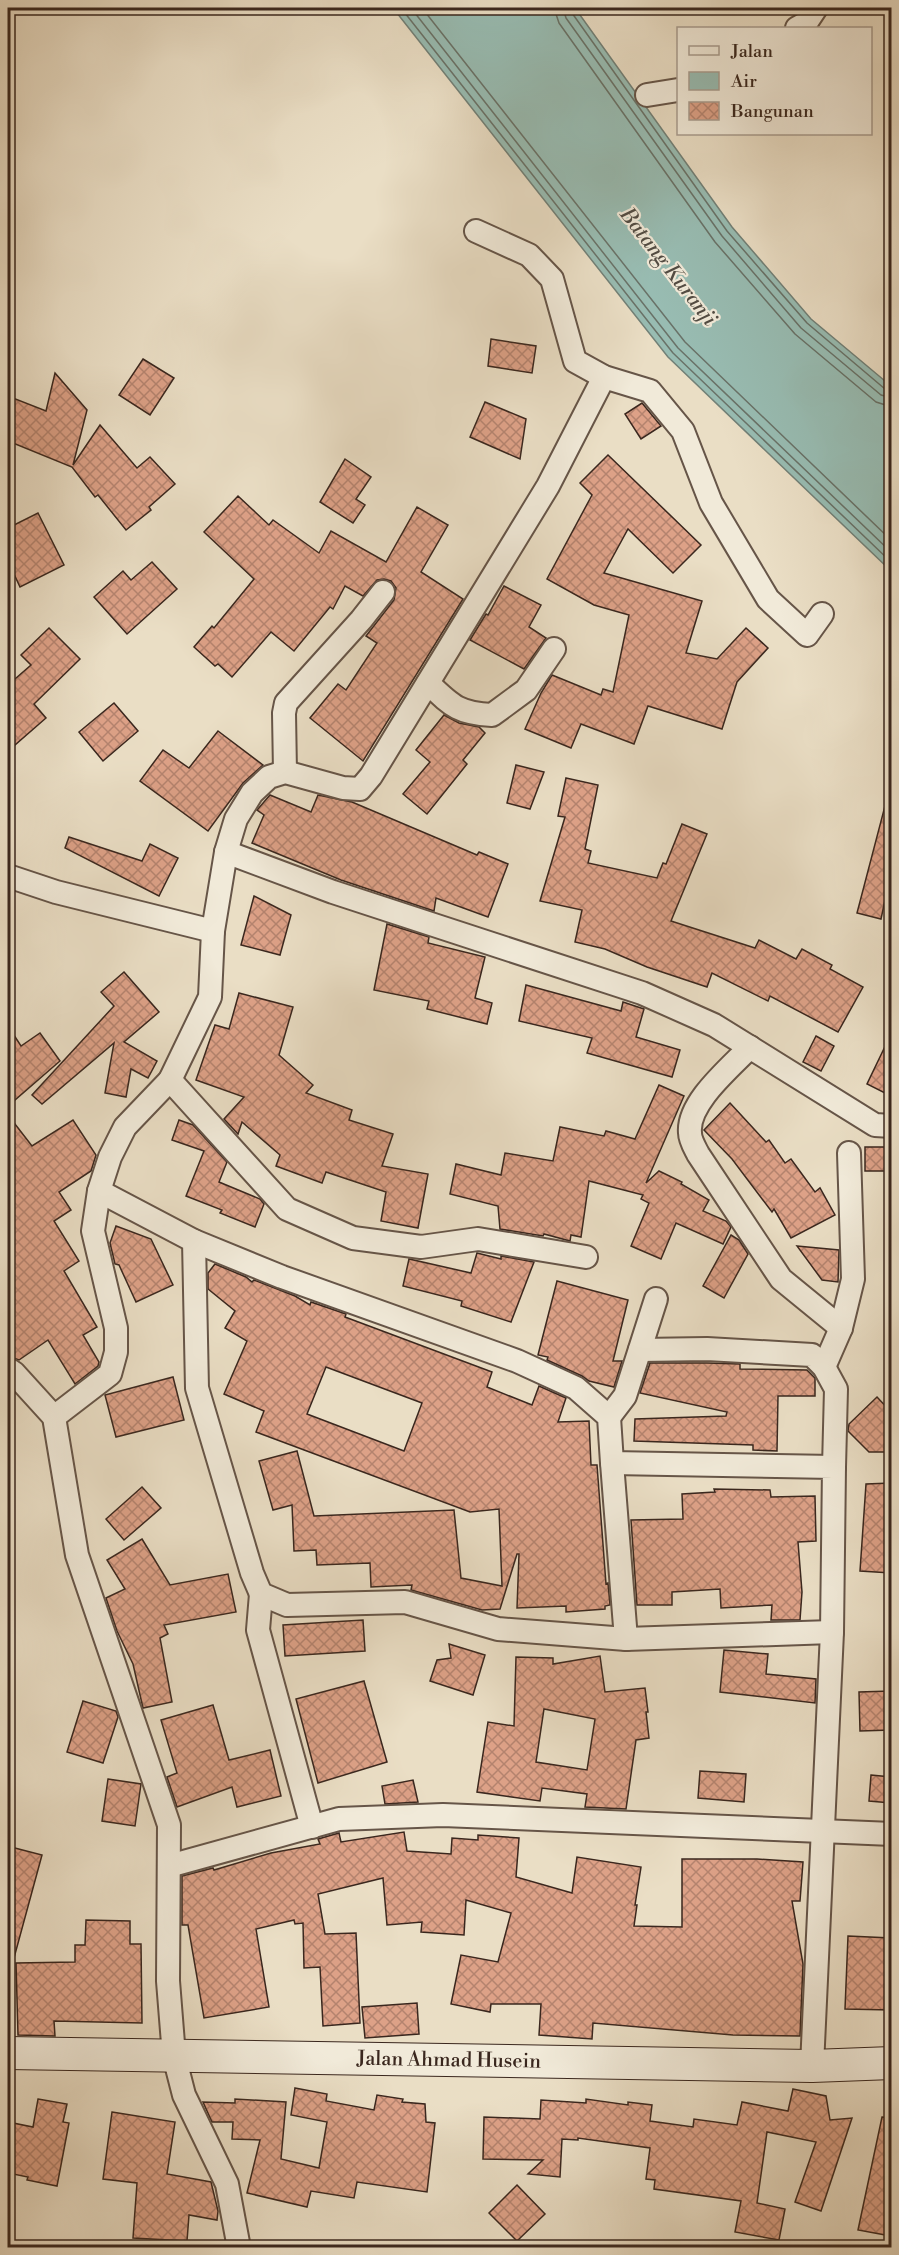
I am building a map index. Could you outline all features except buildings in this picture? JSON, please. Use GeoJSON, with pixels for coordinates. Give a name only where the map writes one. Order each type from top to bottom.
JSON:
{"type":"FeatureCollection","features":[{"type":"Feature","properties":{"kind":"main road","name":"Jalan Ahmad Husein"},"geometry":{"type":"LineString","coordinates":[[8,2053],[812,2066],[891,2063]]}},
{"type":"Feature","properties":{"kind":"street"},"geometry":{"type":"LineString","coordinates":[[800,27],[806,23],[816,8]]}},
{"type":"Feature","properties":{"kind":"street"},"geometry":{"type":"LineString","coordinates":[[647,95],[677,90]]}},
{"type":"Feature","properties":{"kind":"street"},"geometry":{"type":"LineString","coordinates":[[476,231],[529,255],[552,279],[575,361],[604,377],[650,391],[683,430],[711,503],[768,599],[807,636],[822,614]]}},
{"type":"Feature","properties":{"kind":"street"},"geometry":{"type":"LineString","coordinates":[[54,1417],[110,1374],[116,1352],[116,1328],[93,1231],[99,1191],[110,1157],[125,1127],[170,1080],[210,996],[213,931],[226,852],[236,819],[252,793],[269,777],[285,772],[343,788],[360,789],[371,776],[548,486],[604,377]]}},
{"type":"Feature","properties":{"kind":"street"},"geometry":{"type":"LineString","coordinates":[[285,772],[284,713],[286,703],[361,620],[383,592]]}},
{"type":"Feature","properties":{"kind":"street"},"geometry":{"type":"LineString","coordinates":[[428,683],[452,705],[469,714],[492,716],[526,690],[554,649]]}},
{"type":"Feature","properties":{"kind":"street"},"geometry":{"type":"LineString","coordinates":[[226,852],[333,892],[642,993],[714,1025],[875,1125],[891,1126]]}},
{"type":"Feature","properties":{"kind":"street"},"geometry":{"type":"LineString","coordinates":[[8,876],[56,892],[213,931]]}},
{"type":"Feature","properties":{"kind":"street"},"geometry":{"type":"LineString","coordinates":[[750,1047],[697,1105],[690,1117],[690,1135],[698,1154],[781,1279],[842,1328]]}},
{"type":"Feature","properties":{"kind":"street"},"geometry":{"type":"LineString","coordinates":[[170,1080],[287,1209],[353,1238],[421,1247],[478,1239],[586,1257]]}},
{"type":"Feature","properties":{"kind":"street"},"geometry":{"type":"LineString","coordinates":[[824,1367],[842,1328],[853,1280],[849,1153]]}},
{"type":"Feature","properties":{"kind":"street"},"geometry":{"type":"LineString","coordinates":[[99,1191],[194,1241],[282,1277],[518,1361],[576,1388],[609,1417]]}},
{"type":"Feature","properties":{"kind":"street"},"geometry":{"type":"LineString","coordinates":[[194,1241],[197,1388],[252,1573],[261,1594],[258,1630],[312,1827]]}},
{"type":"Feature","properties":{"kind":"street"},"geometry":{"type":"LineString","coordinates":[[626,1639],[609,1417],[625,1396],[656,1299]]}},
{"type":"Feature","properties":{"kind":"street"},"geometry":{"type":"LineString","coordinates":[[640,1350],[707,1349],[812,1355],[824,1367],[836,1389],[832,1632],[812,2066]]}},
{"type":"Feature","properties":{"kind":"street"},"geometry":{"type":"LineString","coordinates":[[8,1369],[54,1417],[77,1555],[169,1825],[168,1981],[174,2056],[184,2095],[227,2184],[238,2247]]}},
{"type":"Feature","properties":{"kind":"street"},"geometry":{"type":"LineString","coordinates":[[612,1463],[834,1467]]}},
{"type":"Feature","properties":{"kind":"street"},"geometry":{"type":"LineString","coordinates":[[261,1594],[287,1605],[405,1602],[498,1629],[626,1639],[832,1632]]}},
{"type":"Feature","properties":{"kind":"street"},"geometry":{"type":"LineString","coordinates":[[169,1866],[339,1819],[443,1815],[891,1834]]}},
{"type":"Feature","properties":{"kind":"water","name":"Batang Kuranji"},"geometry":{"type":"Polygon","coordinates":[[[393,8],[575,8],[732,227],[811,319],[891,386],[891,571],[668,357],[393,8]]]}}]}
